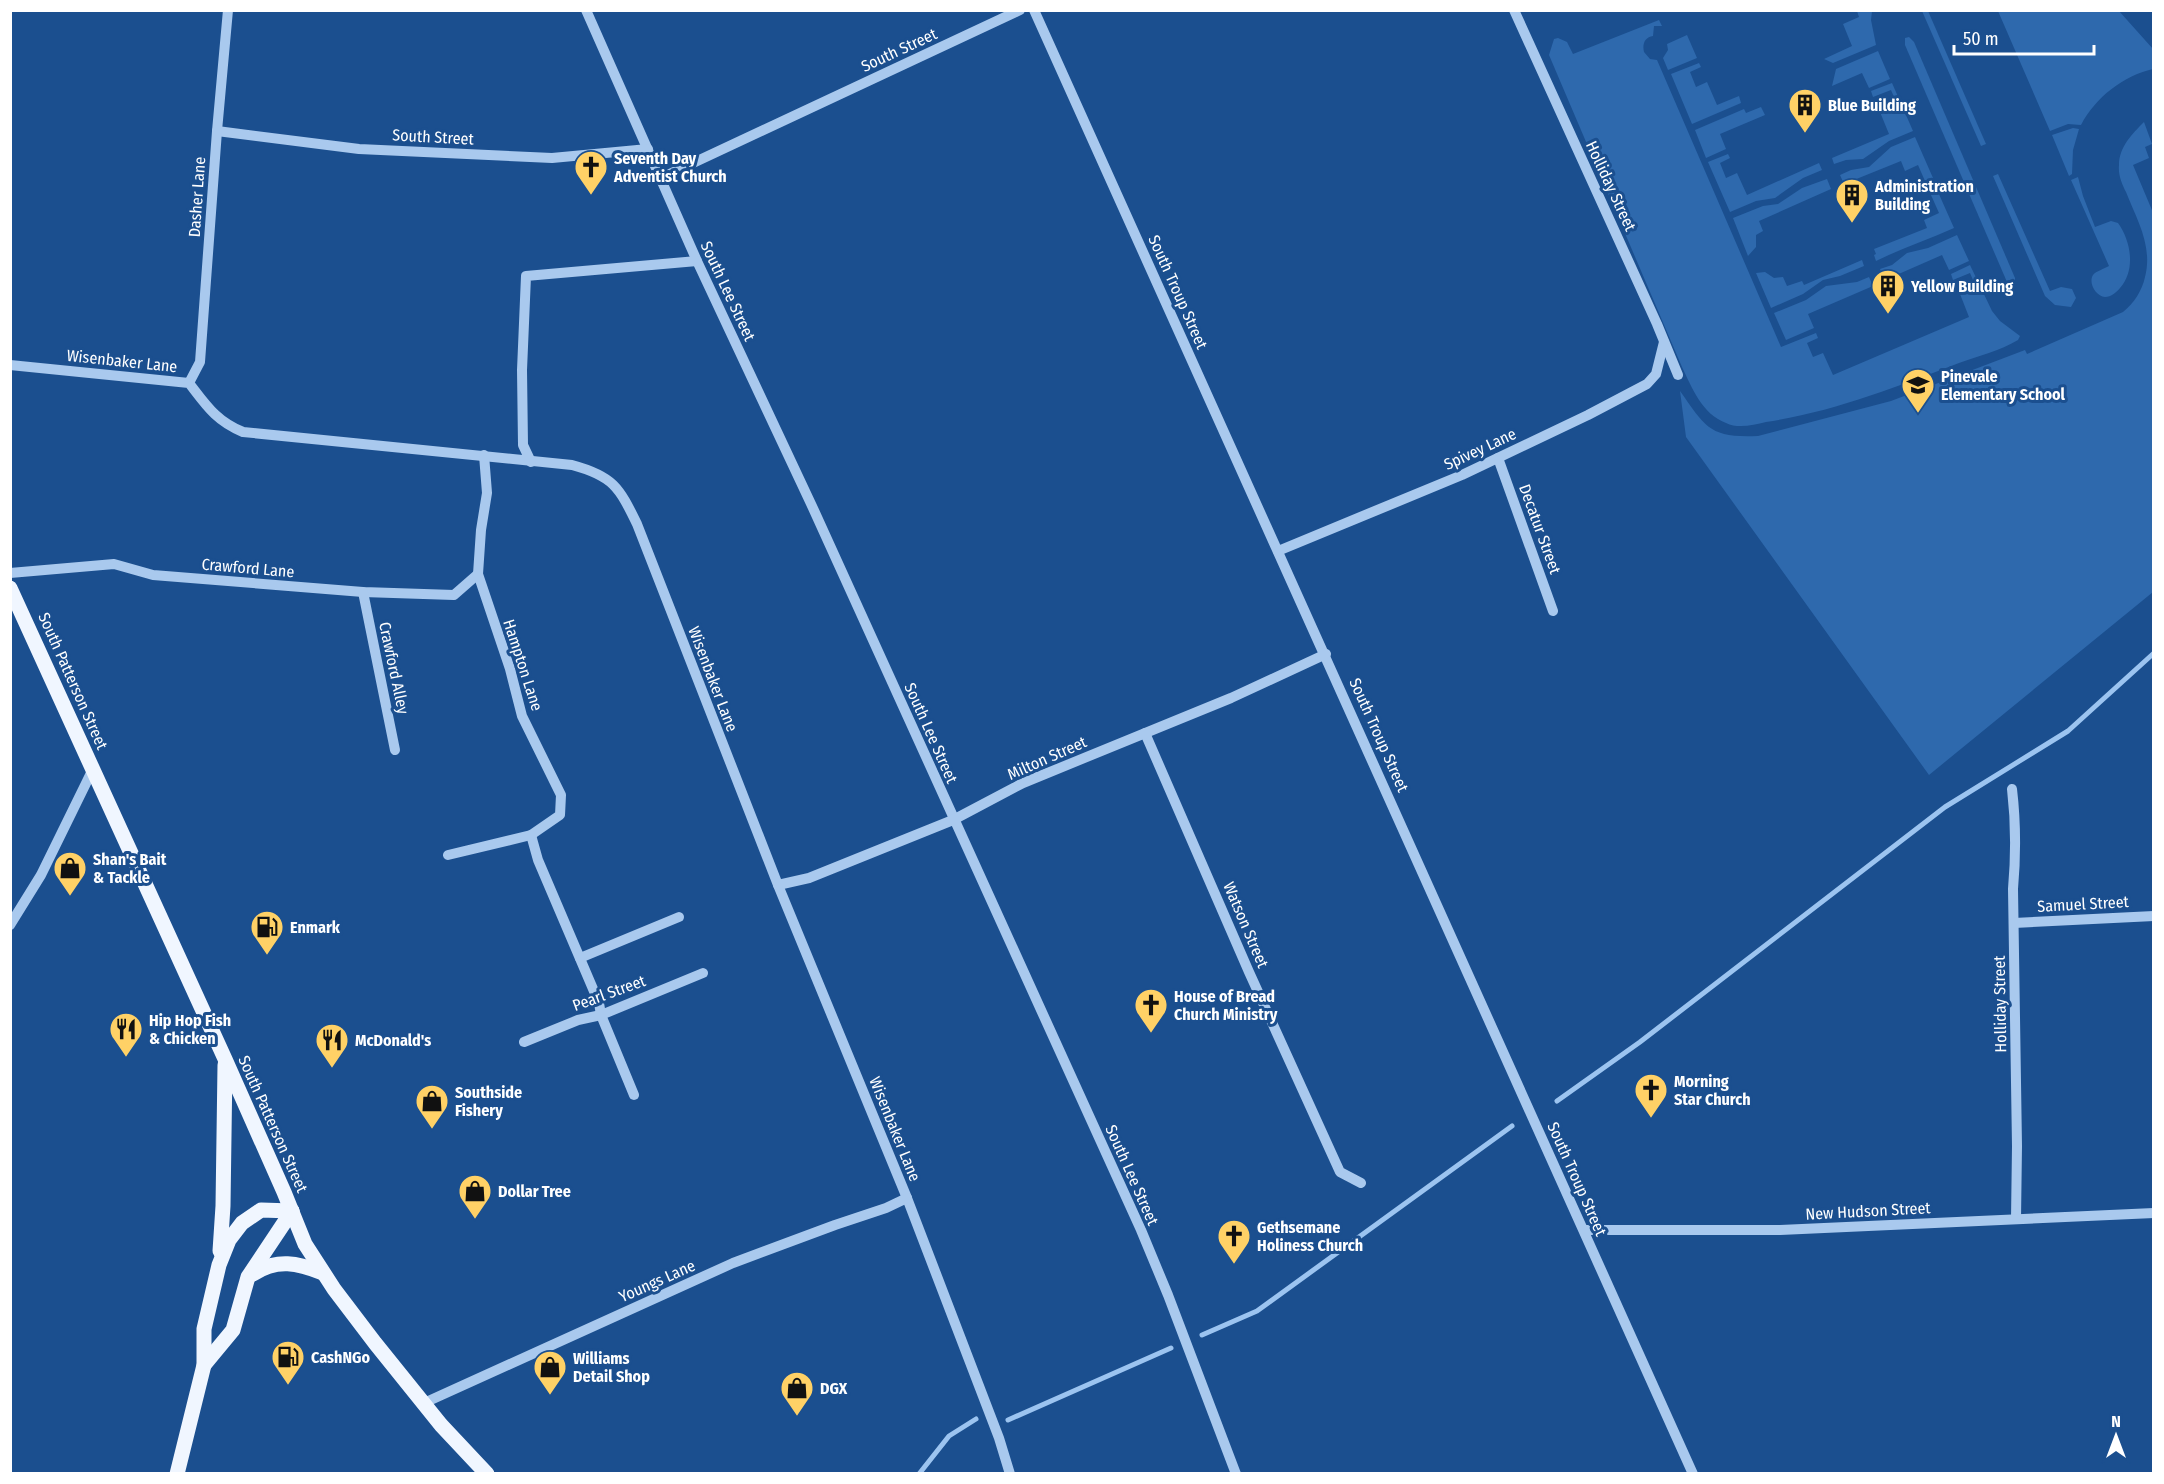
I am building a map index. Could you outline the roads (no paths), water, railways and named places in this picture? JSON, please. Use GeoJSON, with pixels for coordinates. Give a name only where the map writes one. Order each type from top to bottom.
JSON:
{"type":"FeatureCollection","features":[{"type":"Feature","properties":{"kind":"main road","name":"South Patterson Street"},"geometry":{"type":"LineString","coordinates":[[10,588],[225,1059],[305,1244],[324,1274],[375,1343],[424,1403],[487,1473]]}},
{"type":"Feature","properties":{"kind":"main road"},"geometry":{"type":"LineString","coordinates":[[177,1473],[204,1365],[204,1329],[219,1264],[223,1206],[225,1059]]}},
{"type":"Feature","properties":{"kind":"main road"},"geometry":{"type":"LineString","coordinates":[[219,1264],[230,1239],[242,1223],[261,1210],[292,1211]]}},
{"type":"Feature","properties":{"kind":"main road"},"geometry":{"type":"LineString","coordinates":[[204,1365],[233,1330],[248,1277],[292,1211]]}},
{"type":"Feature","properties":{"kind":"main road"},"geometry":{"type":"LineString","coordinates":[[248,1277],[267,1264],[306,1266],[324,1274]]}},
{"type":"Feature","properties":{"kind":"street","name":"Dasher Lane"},"geometry":{"type":"LineString","coordinates":[[189,383],[200,362],[228,10]]}},
{"type":"Feature","properties":{"kind":"street","name":"South Lee Street"},"geometry":{"type":"LineString","coordinates":[[586,10],[697,261],[812,506],[1145,1241],[1168,1294],[1236,1473]]}},
{"type":"Feature","properties":{"kind":"street","name":"South Street"},"geometry":{"type":"LineString","coordinates":[[661,178],[1020,10]]}},
{"type":"Feature","properties":{"kind":"street","name":"South Troup Street"},"geometry":{"type":"LineString","coordinates":[[1034,10],[1693,1473]]}},
{"type":"Feature","properties":{"kind":"street","name":"Holliday Street"},"geometry":{"type":"LineString","coordinates":[[1514,10],[1678,375]]}},
{"type":"Feature","properties":{"kind":"street","name":"South Street"},"geometry":{"type":"LineString","coordinates":[[217,131],[359,149],[540,158],[648,149]]}},
{"type":"Feature","properties":{"kind":"street"},"geometry":{"type":"LineString","coordinates":[[531,462],[523,445],[522,370],[526,276],[697,261]]}},
{"type":"Feature","properties":{"kind":"street","name":"Spivey Lane"},"geometry":{"type":"LineString","coordinates":[[1278,550],[1365,516],[1498,458],[1587,416],[1647,384],[1656,374],[1664,342]]}},
{"type":"Feature","properties":{"kind":"street","name":"Wisenbaker Lane"},"geometry":{"type":"LineString","coordinates":[[10,365],[189,383],[214,416],[243,432],[572,465],[589,470],[618,488],[637,524],[778,885],[907,1198],[999,1438],[1010,1473]]}},
{"type":"Feature","properties":{"kind":"street","name":"Hampton Lane"},"geometry":{"type":"LineString","coordinates":[[484,455],[487,493],[481,530],[478,574],[510,669],[522,716],[561,795],[560,815],[531,835]]}},
{"type":"Feature","properties":{"kind":"street","name":"Decatur Street"},"geometry":{"type":"LineString","coordinates":[[1498,458],[1553,610]]}},
{"type":"Feature","properties":{"kind":"street","name":"Crawford Lane"},"geometry":{"type":"LineString","coordinates":[[10,573],[114,564],[153,575],[363,592],[454,595],[478,574]]}},
{"type":"Feature","properties":{"kind":"street","name":"Crawford Alley"},"geometry":{"type":"LineString","coordinates":[[363,592],[395,750]]}},
{"type":"Feature","properties":{"kind":"street","name":"Milton Street"},"geometry":{"type":"LineString","coordinates":[[778,885],[808,878],[953,820],[1023,783],[1231,698],[1326,654]]}},
{"type":"Feature","properties":{"kind":"street","name":"Watson Street"},"geometry":{"type":"LineString","coordinates":[[1145,733],[1249,972],[1340,1172],[1361,1183]]}},
{"type":"Feature","properties":{"kind":"street"},"geometry":{"type":"LineString","coordinates":[[10,925],[41,875],[93,769]]}},
{"type":"Feature","properties":{"kind":"street","name":"Holliday Street"},"geometry":{"type":"LineString","coordinates":[[2012,789],[2016,822],[2013,889],[2016,1219]]}},
{"type":"Feature","properties":{"kind":"street"},"geometry":{"type":"LineString","coordinates":[[448,855],[531,835],[538,860],[599,1003],[634,1095]]}},
{"type":"Feature","properties":{"kind":"street","name":"Samuel Street"},"geometry":{"type":"LineString","coordinates":[[2014,922],[2154,916]]}},
{"type":"Feature","properties":{"kind":"street"},"geometry":{"type":"LineString","coordinates":[[580,958],[679,917]]}},
{"type":"Feature","properties":{"kind":"street","name":"Pearl Street"},"geometry":{"type":"LineString","coordinates":[[524,1042],[579,1020],[602,1015],[703,973]]}},
{"type":"Feature","properties":{"kind":"street","name":"Youngs Lane"},"geometry":{"type":"LineString","coordinates":[[424,1403],[733,1263],[886,1208],[907,1198]]}},
{"type":"Feature","properties":{"kind":"street","name":"New Hudson Street"},"geometry":{"type":"LineString","coordinates":[[1584,1230],[1780,1230],[2154,1213]]}},
{"type":"Feature","properties":{"kind":"waterway"},"geometry":{"type":"LineString","coordinates":[[1557,1101],[1640,1042],[1945,807],[2068,731],[2154,653]]}},
{"type":"Feature","properties":{"kind":"waterway"},"geometry":{"type":"LineString","coordinates":[[1202,1335],[1257,1311],[1512,1126]]}},
{"type":"Feature","properties":{"kind":"waterway"},"geometry":{"type":"LineString","coordinates":[[1008,1420],[1171,1348]]}},
{"type":"Feature","properties":{"kind":"waterway"},"geometry":{"type":"LineString","coordinates":[[919,1474],[949,1436],[976,1419]]}},
{"type":"Feature","properties":{"kind":"place","name":"Blue Building"},"geometry":{"type":"Point","coordinates":[1805,134]}},
{"type":"Feature","properties":{"kind":"place","name":"Seventh Day Adventist Church"},"geometry":{"type":"Point","coordinates":[591,196]}},
{"type":"Feature","properties":{"kind":"place","name":"Administration Building"},"geometry":{"type":"Point","coordinates":[1852,224]}},
{"type":"Feature","properties":{"kind":"place","name":"Yellow Building"},"geometry":{"type":"Point","coordinates":[1888,315]}},
{"type":"Feature","properties":{"kind":"place","name":"Pinevale Elementary School"},"geometry":{"type":"Point","coordinates":[1918,414]}},
{"type":"Feature","properties":{"kind":"place","name":"Shan's Bait & Tackle"},"geometry":{"type":"Point","coordinates":[70,897]}},
{"type":"Feature","properties":{"kind":"place","name":"Enmark"},"geometry":{"type":"Point","coordinates":[267,956]}},
{"type":"Feature","properties":{"kind":"place","name":"House of Bread Church Ministry"},"geometry":{"type":"Point","coordinates":[1151,1034]}},
{"type":"Feature","properties":{"kind":"place","name":"Hip Hop Fish & Chicken"},"geometry":{"type":"Point","coordinates":[126,1058]}},
{"type":"Feature","properties":{"kind":"place","name":"McDonald's"},"geometry":{"type":"Point","coordinates":[332,1069]}},
{"type":"Feature","properties":{"kind":"place","name":"Morning Star Church"},"geometry":{"type":"Point","coordinates":[1651,1119]}},
{"type":"Feature","properties":{"kind":"place","name":"Southside Fishery"},"geometry":{"type":"Point","coordinates":[432,1130]}},
{"type":"Feature","properties":{"kind":"place","name":"Dollar Tree"},"geometry":{"type":"Point","coordinates":[475,1220]}},
{"type":"Feature","properties":{"kind":"place","name":"Gethsemane Holiness Church"},"geometry":{"type":"Point","coordinates":[1234,1265]}},
{"type":"Feature","properties":{"kind":"place","name":"CashNGo"},"geometry":{"type":"Point","coordinates":[288,1386]}},
{"type":"Feature","properties":{"kind":"place","name":"Williams Detail Shop"},"geometry":{"type":"Point","coordinates":[550,1396]}},
{"type":"Feature","properties":{"kind":"place","name":"DGX"},"geometry":{"type":"Point","coordinates":[797,1417]}}]}
